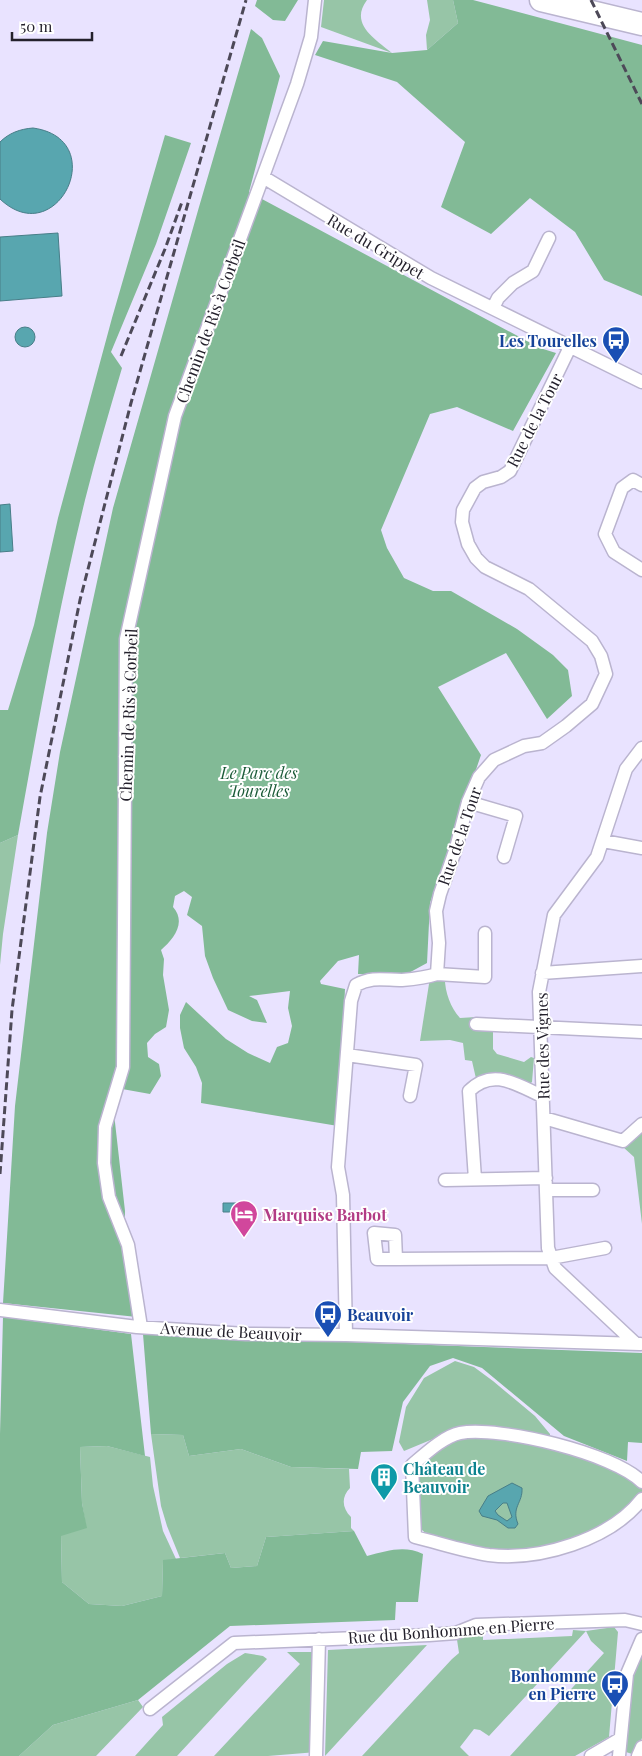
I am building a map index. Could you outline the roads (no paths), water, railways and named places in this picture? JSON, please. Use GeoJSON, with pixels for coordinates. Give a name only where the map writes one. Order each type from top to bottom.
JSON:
{"type":"FeatureCollection","features":[{"type":"Feature","properties":{"kind":"highway"},"geometry":{"type":"LineString","coordinates":[[541,0],[642,24]]}},
{"type":"Feature","properties":{"kind":"street","name":"Chemin de Ris à Corbeil"},"geometry":{"type":"LineString","coordinates":[[141,1327],[128,1245],[109,1197],[104,1163],[105,1127],[123,1067],[126,639],[175,416],[297,84],[311,37],[314,2]]}},
{"type":"Feature","properties":{"kind":"street","name":"Rue du Grippet"},"geometry":{"type":"LineString","coordinates":[[263,177],[431,278],[642,382]]}},
{"type":"Feature","properties":{"kind":"street"},"geometry":{"type":"LineString","coordinates":[[493,308],[498,298],[508,288],[532,271],[549,238]]}},
{"type":"Feature","properties":{"kind":"street","name":"Rue de la Tour"},"geometry":{"type":"LineString","coordinates":[[437,974],[439,943],[436,910],[456,848],[468,802],[479,777],[494,760],[524,746],[542,743],[566,726],[592,704],[606,674],[601,656],[592,642],[529,589],[485,567],[476,558],[468,544],[462,522],[463,510],[475,488],[483,482],[500,477],[510,471],[570,347]]}},
{"type":"Feature","properties":{"kind":"street"},"geometry":{"type":"LineString","coordinates":[[642,485],[633,480],[622,488],[605,534],[614,552],[642,570]]}},
{"type":"Feature","properties":{"kind":"street","name":"Rue des Vignes"},"geometry":{"type":"LineString","coordinates":[[639,1344],[555,1268],[548,1248],[538,992],[554,915],[598,857],[626,769],[642,748]]}},
{"type":"Feature","properties":{"kind":"street"},"geometry":{"type":"LineString","coordinates":[[468,802],[516,816],[504,857]]}},
{"type":"Feature","properties":{"kind":"street"},"geometry":{"type":"LineString","coordinates":[[603,841],[642,848]]}},
{"type":"Feature","properties":{"kind":"street"},"geometry":{"type":"LineString","coordinates":[[346,1335],[343,1195],[338,1167],[351,1001],[356,985],[365,980],[380,978],[400,980],[422,978],[437,974],[485,977],[485,933]]}},
{"type":"Feature","properties":{"kind":"street"},"geometry":{"type":"LineString","coordinates":[[542,973],[642,966]]}},
{"type":"Feature","properties":{"kind":"street"},"geometry":{"type":"LineString","coordinates":[[476,1024],[642,1032]]}},
{"type":"Feature","properties":{"kind":"street"},"geometry":{"type":"LineString","coordinates":[[347,1055],[416,1065],[410,1096]]}},
{"type":"Feature","properties":{"kind":"street"},"geometry":{"type":"LineString","coordinates":[[475,1179],[469,1091],[477,1083],[491,1078],[506,1080],[542,1096]]}},
{"type":"Feature","properties":{"kind":"street"},"geometry":{"type":"LineString","coordinates":[[544,1118],[623,1141],[642,1124]]}},
{"type":"Feature","properties":{"kind":"street"},"geometry":{"type":"LineString","coordinates":[[445,1180],[475,1179],[546,1184],[593,1190]]}},
{"type":"Feature","properties":{"kind":"street"},"geometry":{"type":"LineString","coordinates":[[396,1260],[551,1258],[605,1248]]}},
{"type":"Feature","properties":{"kind":"street","name":"Avenue de Beauvoir"},"geometry":{"type":"LineString","coordinates":[[0,1310],[141,1327],[246,1334],[346,1335],[639,1344]]}},
{"type":"Feature","properties":{"kind":"street"},"geometry":{"type":"LineString","coordinates":[[642,1482],[630,1472],[559,1444],[481,1432],[458,1434],[436,1446],[412,1465],[415,1536],[465,1551],[483,1554],[536,1554],[580,1542],[615,1524],[634,1509],[642,1499]]}},
{"type":"Feature","properties":{"kind":"street","name":"Rue du Bonhomme en Pierre"},"geometry":{"type":"LineString","coordinates":[[150,1709],[234,1643],[456,1633],[476,1625],[625,1620],[642,1624]]}},
{"type":"Feature","properties":{"kind":"street"},"geometry":{"type":"LineString","coordinates":[[316,1756],[320,1639]]}},
{"type":"Feature","properties":{"kind":"street"},"geometry":{"type":"LineString","coordinates":[[619,1756],[627,1674],[642,1639]]}},
{"type":"Feature","properties":{"kind":"street"},"geometry":{"type":"LineString","coordinates":[[591,1756],[620,1739]]}},
{"type":"Feature","properties":{"kind":"street"},"geometry":{"type":"LineString","coordinates":[[638,1756],[642,1747]]}},
{"type":"Feature","properties":{"kind":"railway"},"geometry":{"type":"LineString","coordinates":[[0,1174],[12,1010],[40,797],[80,600],[131,403],[246,0]]}},
{"type":"Feature","properties":{"kind":"railway"},"geometry":{"type":"LineString","coordinates":[[591,0],[642,104]]}},
{"type":"Feature","properties":{"kind":"railway"},"geometry":{"type":"LineString","coordinates":[[121,356],[165,249],[182,202]]}},
{"type":"Feature","properties":{"kind":"place","name":"Les Tourelles"},"geometry":{"type":"Point","coordinates":[616,364]}},
{"type":"Feature","properties":{"kind":"place","name":"Marquise Barbot"},"geometry":{"type":"Point","coordinates":[244,1238]}},
{"type":"Feature","properties":{"kind":"place","name":"Beauvoir"},"geometry":{"type":"Point","coordinates":[328,1338]}},
{"type":"Feature","properties":{"kind":"place","name":"Château de Beauvoir"},"geometry":{"type":"Point","coordinates":[384,1501]}},
{"type":"Feature","properties":{"kind":"place","name":"Bonhomme en Pierre"},"geometry":{"type":"Point","coordinates":[615,1708]}},
{"type":"Feature","properties":{"kind":"park label","name":"Le Parc des Tourelles"},"geometry":{"type":"Point","coordinates":[259,781]}}]}
